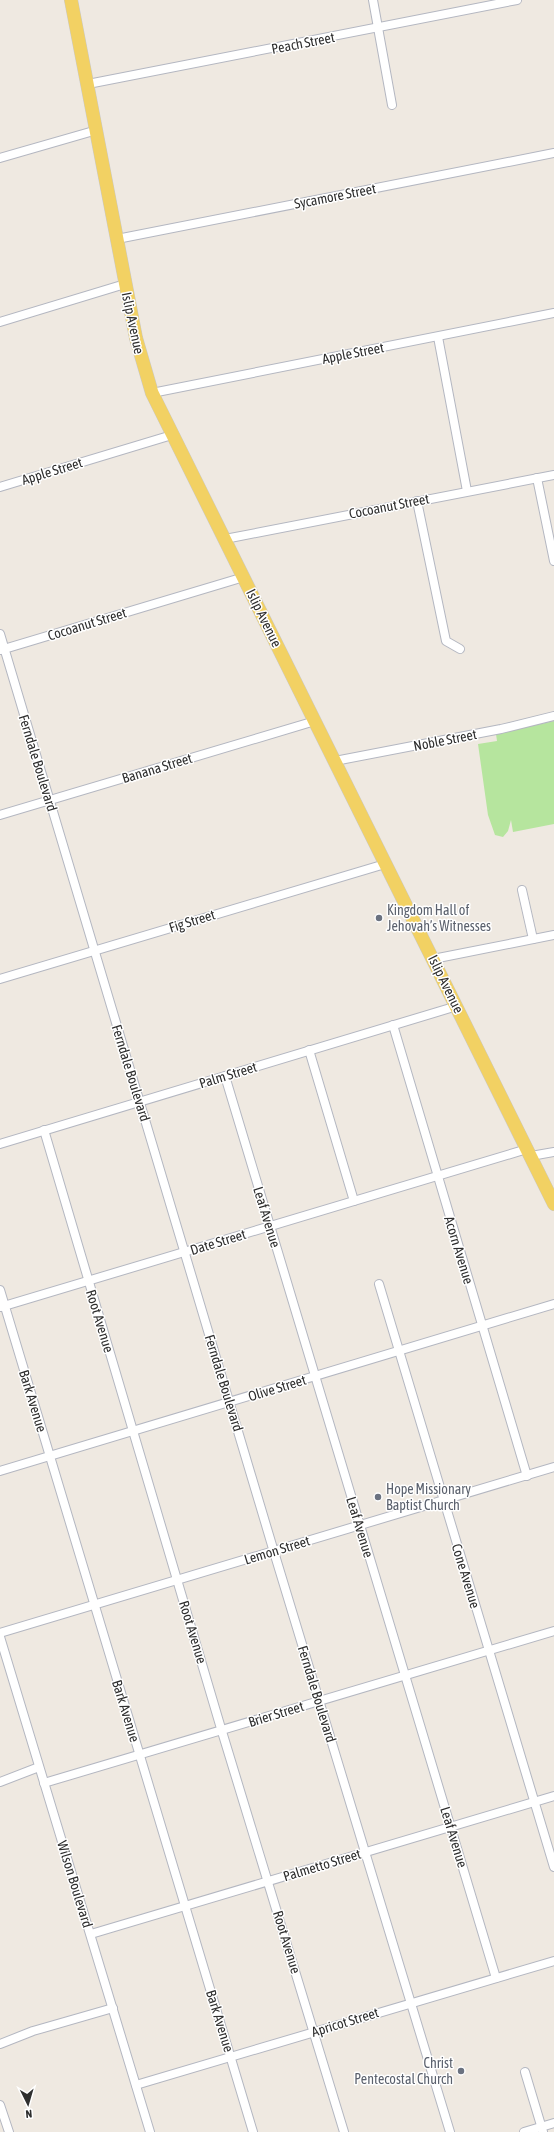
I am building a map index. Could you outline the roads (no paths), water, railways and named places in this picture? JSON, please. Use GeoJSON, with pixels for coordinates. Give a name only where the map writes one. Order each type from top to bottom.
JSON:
{"type":"FeatureCollection","features":[{"type":"Feature","properties":{"kind":"main road","name":"Islip Avenue"},"geometry":{"type":"LineString","coordinates":[[71,0],[140,359],[152,393],[554,1204]]}},
{"type":"Feature","properties":{"kind":"street"},"geometry":{"type":"LineString","coordinates":[[373,0],[392,105]]}},
{"type":"Feature","properties":{"kind":"street","name":"Peach Street"},"geometry":{"type":"LineString","coordinates":[[88,84],[517,0]]}},
{"type":"Feature","properties":{"kind":"street"},"geometry":{"type":"LineString","coordinates":[[0,158],[96,130]]}},
{"type":"Feature","properties":{"kind":"street","name":"Sycamore Street"},"geometry":{"type":"LineString","coordinates":[[117,238],[554,153]]}},
{"type":"Feature","properties":{"kind":"street"},"geometry":{"type":"LineString","coordinates":[[0,322],[125,284]]}},
{"type":"Feature","properties":{"kind":"street","name":"Apple Street"},"geometry":{"type":"LineString","coordinates":[[152,393],[554,313]]}},
{"type":"Feature","properties":{"kind":"street"},"geometry":{"type":"LineString","coordinates":[[438,337],[468,491]]}},
{"type":"Feature","properties":{"kind":"street","name":"Apple Street"},"geometry":{"type":"LineString","coordinates":[[0,487],[172,435]]}},
{"type":"Feature","properties":{"kind":"street","name":"Cocoanut Street"},"geometry":{"type":"LineString","coordinates":[[225,539],[554,474]]}},
{"type":"Feature","properties":{"kind":"street"},"geometry":{"type":"LineString","coordinates":[[537,478],[554,561]]}},
{"type":"Feature","properties":{"kind":"street"},"geometry":{"type":"LineString","coordinates":[[417,501],[446,641],[460,649]]}},
{"type":"Feature","properties":{"kind":"street","name":"Cocoanut Street"},"geometry":{"type":"LineString","coordinates":[[2,650],[244,577]]}},
{"type":"Feature","properties":{"kind":"street","name":"Ferndale Boulevard"},"geometry":{"type":"LineString","coordinates":[[0,634],[2,650],[140,1101],[319,1701],[450,2132]]}},
{"type":"Feature","properties":{"kind":"street","name":"Noble Street"},"geometry":{"type":"LineString","coordinates":[[335,761],[501,729],[554,716]]}},
{"type":"Feature","properties":{"kind":"street","name":"Banana Street"},"geometry":{"type":"LineString","coordinates":[[0,815],[315,721]]}},
{"type":"Feature","properties":{"kind":"street","name":"Fig Street"},"geometry":{"type":"LineString","coordinates":[[0,979],[385,864]]}},
{"type":"Feature","properties":{"kind":"street"},"geometry":{"type":"LineString","coordinates":[[522,890],[533,939]]}},
{"type":"Feature","properties":{"kind":"street"},"geometry":{"type":"LineString","coordinates":[[433,959],[554,935]]}},
{"type":"Feature","properties":{"kind":"street","name":"Palm Street"},"geometry":{"type":"LineString","coordinates":[[0,1144],[456,1006]]}},
{"type":"Feature","properties":{"kind":"street","name":"Acorn Avenue"},"geometry":{"type":"LineString","coordinates":[[393,1025],[527,1476]]}},
{"type":"Feature","properties":{"kind":"street"},"geometry":{"type":"LineString","coordinates":[[309,1050],[354,1201]]}},
{"type":"Feature","properties":{"kind":"street","name":"Leaf Avenue"},"geometry":{"type":"LineString","coordinates":[[225,1076],[496,1978]]}},
{"type":"Feature","properties":{"kind":"street","name":"Root Avenue"},"geometry":{"type":"LineString","coordinates":[[44,1130],[177,1580],[344,2132]]}},
{"type":"Feature","properties":{"kind":"street","name":"Date Street"},"geometry":{"type":"LineString","coordinates":[[2,1307],[437,1176],[529,1153],[554,1152]]}},
{"type":"Feature","properties":{"kind":"street","name":"Cone Avenue"},"geometry":{"type":"LineString","coordinates":[[379,1284],[554,1868]]}},
{"type":"Feature","properties":{"kind":"street","name":"Bark Avenue"},"geometry":{"type":"LineString","coordinates":[[0,1290],[2,1307],[50,1456],[253,2132]]}},
{"type":"Feature","properties":{"kind":"street","name":"Olive Street"},"geometry":{"type":"LineString","coordinates":[[0,1471],[554,1304]]}},
{"type":"Feature","properties":{"kind":"street","name":"Lemon Street"},"geometry":{"type":"LineString","coordinates":[[0,1633],[554,1467]]}},
{"type":"Feature","properties":{"kind":"street","name":"Brier Street"},"geometry":{"type":"LineString","coordinates":[[44,1783],[139,1756],[554,1631]]}},
{"type":"Feature","properties":{"kind":"street","name":"Wilson Boulevard"},"geometry":{"type":"LineString","coordinates":[[0,1636],[150,2132]]}},
{"type":"Feature","properties":{"kind":"street"},"geometry":{"type":"LineString","coordinates":[[0,1782],[40,1767]]}},
{"type":"Feature","properties":{"kind":"street","name":"Palmetto Street"},"geometry":{"type":"LineString","coordinates":[[90,1934],[554,1796]]}},
{"type":"Feature","properties":{"kind":"street","name":"Apricot Street"},"geometry":{"type":"LineString","coordinates":[[136,2085],[554,1960]]}},
{"type":"Feature","properties":{"kind":"street"},"geometry":{"type":"LineString","coordinates":[[0,2044],[33,2031],[113,2008]]}},
{"type":"Feature","properties":{"kind":"street"},"geometry":{"type":"LineString","coordinates":[[525,2072],[542,2129]]}},
{"type":"Feature","properties":{"kind":"street"},"geometry":{"type":"LineString","coordinates":[[0,2105],[9,2132]]}},
{"type":"Feature","properties":{"kind":"street"},"geometry":{"type":"LineString","coordinates":[[524,2132],[542,2129],[554,2123]]}},
{"type":"Feature","properties":{"kind":"place","name":"Kingdom Hall of Jehovah’s Witnesses"},"geometry":{"type":"Point","coordinates":[379,918]}},
{"type":"Feature","properties":{"kind":"place","name":"Hope Missionary Baptist Church"},"geometry":{"type":"Point","coordinates":[378,1497]}},
{"type":"Feature","properties":{"kind":"place","name":"Christ Pentecostal Church"},"geometry":{"type":"Point","coordinates":[461,2071]}}]}
